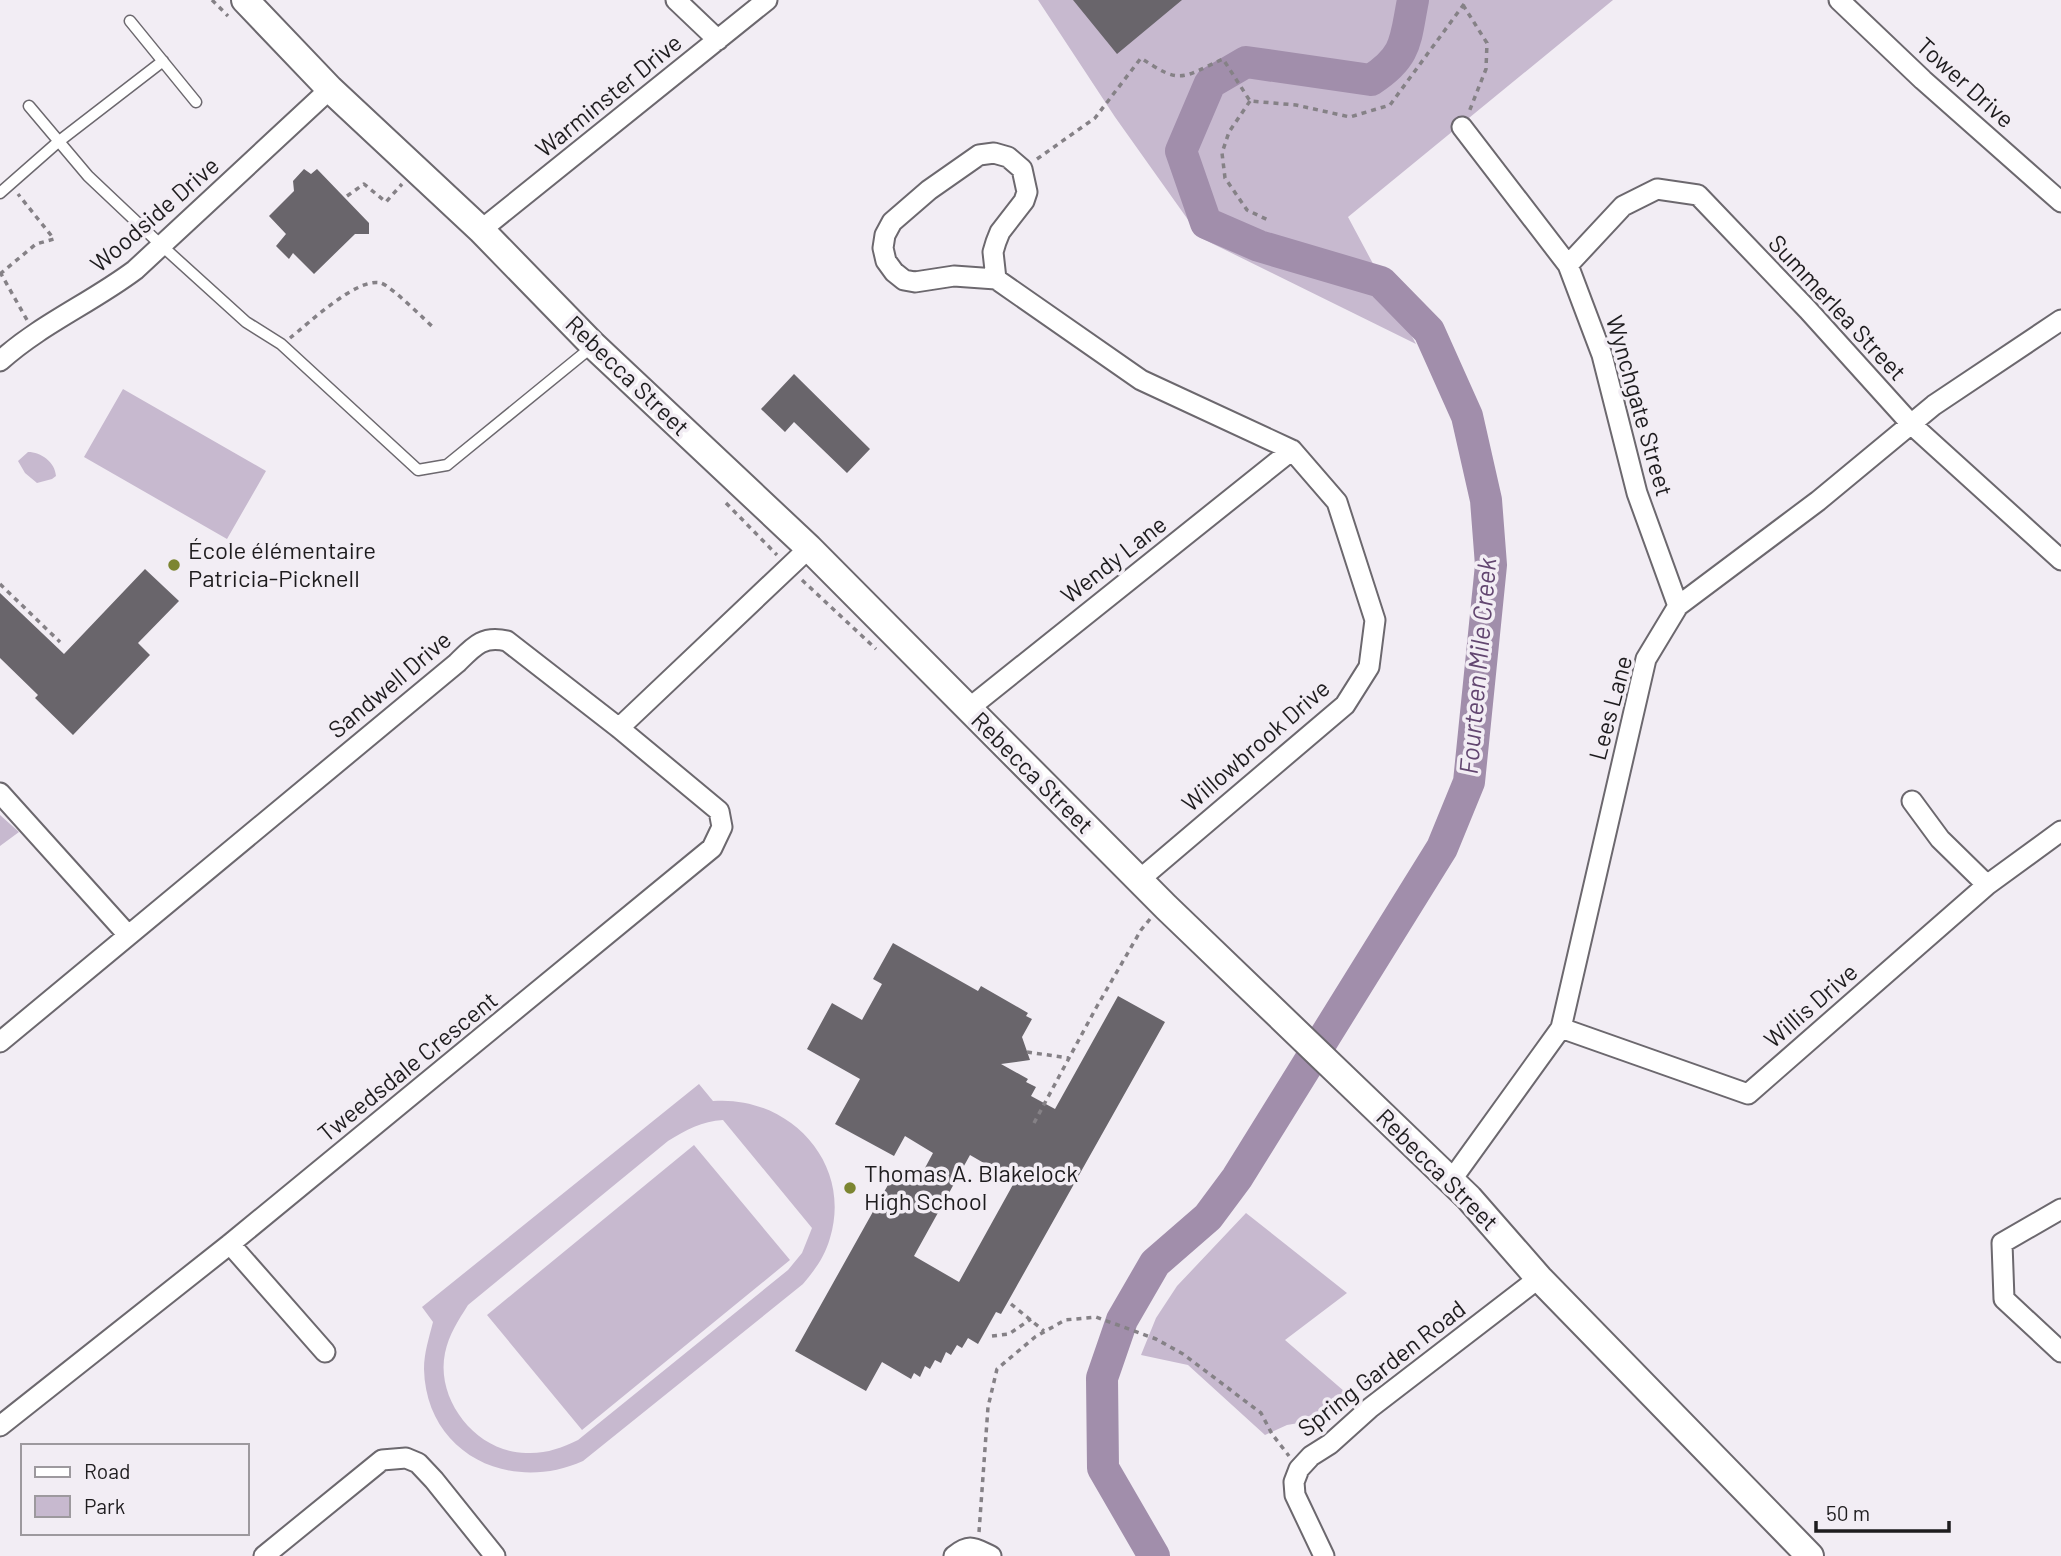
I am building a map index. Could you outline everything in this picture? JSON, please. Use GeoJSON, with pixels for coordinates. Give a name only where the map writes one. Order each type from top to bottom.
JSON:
{"type":"FeatureCollection","features":[{"type":"Feature","properties":{"kind":"main road","name":"Rebecca Street"},"geometry":{"type":"LineString","coordinates":[[245,0],[330,89],[481,230],[593,345],[809,548],[1139,880],[1469,1198],[1539,1278],[1810,1556]]}},
{"type":"Feature","properties":{"kind":"street"},"geometry":{"type":"LineString","coordinates":[[676,0],[718,40]]}},
{"type":"Feature","properties":{"kind":"street","name":"Warminster Drive"},"geometry":{"type":"LineString","coordinates":[[481,230],[767,0]]}},
{"type":"Feature","properties":{"kind":"street","name":"Tower Drive"},"geometry":{"type":"LineString","coordinates":[[1839,0],[1923,80],[2061,202]]}},
{"type":"Feature","properties":{"kind":"street","name":"Woodside Drive"},"geometry":{"type":"LineString","coordinates":[[0,360],[51,322],[105,292],[135,270],[330,89]]}},
{"type":"Feature","properties":{"kind":"street","name":"Wynchgate Street"},"geometry":{"type":"LineString","coordinates":[[1462,127],[1568,265],[1602,355],[1637,493],[1678,606]]}},
{"type":"Feature","properties":{"kind":"street"},"geometry":{"type":"LineString","coordinates":[[994,153],[1008,157],[1022,169],[1027,192],[1024,201],[1000,232],[996,242],[993,252],[996,279],[954,276],[915,282],[904,280],[886,261],[883,248],[885,235],[892,222],[919,198],[979,155],[994,153]]}},
{"type":"Feature","properties":{"kind":"street","name":"Summerlea Street"},"geometry":{"type":"LineString","coordinates":[[1568,265],[1623,206],[1657,189],[1698,195],[1808,310],[1911,424],[2061,560]]}},
{"type":"Feature","properties":{"kind":"street","name":"Willowbrook Drive"},"geometry":{"type":"LineString","coordinates":[[996,279],[1141,380],[1292,450],[1337,502],[1375,620],[1369,667],[1345,705],[1139,880]]}},
{"type":"Feature","properties":{"kind":"street","name":"Lees Lane"},"geometry":{"type":"LineString","coordinates":[[1450,1182],[1561,1028],[1647,659],[1678,606],[1818,501],[1934,405],[2061,320]]}},
{"type":"Feature","properties":{"kind":"street","name":"Wendy Lane"},"geometry":{"type":"LineString","coordinates":[[968,709],[1292,450]]}},
{"type":"Feature","properties":{"kind":"street"},"geometry":{"type":"LineString","coordinates":[[619,728],[809,548]]}},
{"type":"Feature","properties":{"kind":"street","name":"Sandwell Drive"},"geometry":{"type":"LineString","coordinates":[[0,1042],[457,663],[474,646],[493,638],[508,641],[619,728]]}},
{"type":"Feature","properties":{"kind":"street","name":"Tweedsdale Crescent"},"geometry":{"type":"LineString","coordinates":[[0,1426],[230,1244],[712,848],[722,827],[719,811],[619,728]]}},
{"type":"Feature","properties":{"kind":"street"},"geometry":{"type":"LineString","coordinates":[[0,793],[128,935]]}},
{"type":"Feature","properties":{"kind":"street"},"geometry":{"type":"LineString","coordinates":[[1912,802],[1940,839],[1987,885]]}},
{"type":"Feature","properties":{"kind":"street","name":"Willis Drive"},"geometry":{"type":"LineString","coordinates":[[1561,1028],[1748,1094],[1987,885],[2061,831]]}},
{"type":"Feature","properties":{"kind":"street"},"geometry":{"type":"LineString","coordinates":[[2061,1209],[2002,1243],[2004,1299],[2061,1352]]}},
{"type":"Feature","properties":{"kind":"street"},"geometry":{"type":"LineString","coordinates":[[230,1244],[325,1352]]}},
{"type":"Feature","properties":{"kind":"street","name":"Spring Garden Road"},"geometry":{"type":"LineString","coordinates":[[1324,1556],[1295,1495],[1294,1482],[1298,1469],[1370,1408],[1539,1278]]}},
{"type":"Feature","properties":{"kind":"street"},"geometry":{"type":"LineString","coordinates":[[264,1556],[382,1460],[394,1457],[418,1463],[435,1480],[495,1556]]}},
{"type":"Feature","properties":{"kind":"street"},"geometry":{"type":"LineString","coordinates":[[954,1556],[963,1549],[972,1547],[984,1553]]}},
{"type":"Feature","properties":{"kind":"lane"},"geometry":{"type":"LineString","coordinates":[[130,21],[196,102]]}},
{"type":"Feature","properties":{"kind":"lane"},"geometry":{"type":"LineString","coordinates":[[0,193],[58,142],[163,61]]}},
{"type":"Feature","properties":{"kind":"lane"},"geometry":{"type":"LineString","coordinates":[[29,106],[88,176],[161,245],[246,322],[281,344],[418,470],[447,465],[593,345]]}},
{"type":"Feature","properties":{"kind":"path"},"geometry":{"type":"LineString","coordinates":[[1250,101],[1296,106],[1350,117],[1390,105],[1467,0]]}},
{"type":"Feature","properties":{"kind":"path"},"geometry":{"type":"LineString","coordinates":[[1462,127],[1486,69],[1487,43],[1464,5]]}},
{"type":"Feature","properties":{"kind":"path"},"geometry":{"type":"LineString","coordinates":[[1022,169],[1096,118],[1141,58],[1164,74],[1181,77],[1223,59],[1250,101]]}},
{"type":"Feature","properties":{"kind":"path"},"geometry":{"type":"LineString","coordinates":[[1250,101],[1229,132],[1222,153],[1225,178],[1247,210],[1268,220]]}},
{"type":"Feature","properties":{"kind":"path"},"geometry":{"type":"LineString","coordinates":[[347,195],[364,184],[386,202],[403,183]]}},
{"type":"Feature","properties":{"kind":"path"},"geometry":{"type":"LineString","coordinates":[[10,185],[54,239],[36,244],[0,273],[35,334]]}},
{"type":"Feature","properties":{"kind":"path"},"geometry":{"type":"LineString","coordinates":[[281,344],[354,289],[369,282],[383,283],[435,329]]}},
{"type":"Feature","properties":{"kind":"path"},"geometry":{"type":"LineString","coordinates":[[0,584],[60,642]]}},
{"type":"Feature","properties":{"kind":"path"},"geometry":{"type":"LineString","coordinates":[[1034,1123],[1141,930],[1163,903]]}},
{"type":"Feature","properties":{"kind":"path"},"geometry":{"type":"LineString","coordinates":[[1027,1052],[1069,1058]]}},
{"type":"Feature","properties":{"kind":"path"},"geometry":{"type":"LineString","coordinates":[[1011,1304],[1044,1331]]}},
{"type":"Feature","properties":{"kind":"path"},"geometry":{"type":"LineString","coordinates":[[984,1553],[988,1407],[996,1369],[1035,1336],[1065,1320],[1096,1317],[1156,1339],[1183,1354],[1262,1413],[1272,1434],[1298,1469]]}},
{"type":"Feature","properties":{"kind":"path"},"geometry":{"type":"LineString","coordinates":[[992,1336],[1009,1334],[1031,1319]]}},
{"type":"Feature","properties":{"kind":"green space"},"geometry":{"type":"Polygon","coordinates":[[[1038,0],[1613,0],[1348,217],[1416,344],[1201,238],[1115,117],[1038,0]]]}},
{"type":"Feature","properties":{"kind":"green space"},"geometry":{"type":"Polygon","coordinates":[[[123,389],[266,471],[227,539],[84,457],[123,389]]]}},
{"type":"Feature","properties":{"kind":"green space"},"geometry":{"type":"Polygon","coordinates":[[[28,452],[46,459],[53,466],[56,476],[37,483],[25,473],[18,461],[28,452]]]}},
{"type":"Feature","properties":{"kind":"green space"},"geometry":{"type":"Polygon","coordinates":[[[0,815],[19,832],[0,846],[0,815]]]}},
{"type":"Feature","properties":{"kind":"green space"},"geometry":{"type":"Polygon","coordinates":[[[699,1084],[713,1101],[741,1102],[766,1109],[789,1122],[808,1139],[823,1160],[832,1184],[835,1210],[830,1238],[819,1262],[803,1284],[583,1461],[555,1470],[528,1472],[501,1469],[477,1459],[456,1444],[439,1424],[428,1399],[424,1369],[433,1322],[422,1307],[699,1084]],[[723,1120],[701,1124],[688,1130],[668,1141],[468,1305],[451,1334],[445,1353],[447,1389],[454,1406],[477,1434],[508,1451],[540,1453],[578,1440],[788,1270],[802,1253],[812,1228],[723,1120]]]}},
{"type":"Feature","properties":{"kind":"green space"},"geometry":{"type":"Polygon","coordinates":[[[694,1145],[790,1260],[582,1430],[487,1315],[694,1145]]]}},
{"type":"Feature","properties":{"kind":"green space"},"geometry":{"type":"Polygon","coordinates":[[[1246,1213],[1347,1293],[1285,1340],[1352,1398],[1316,1420],[1287,1425],[1265,1435],[1188,1365],[1141,1355],[1156,1318],[1177,1286],[1246,1213]]]}},
{"type":"Feature","properties":{"kind":"building"},"geometry":{"type":"Polygon","coordinates":[[[1073,0],[1182,0],[1117,54],[1073,0]]]}},
{"type":"Feature","properties":{"kind":"building"},"geometry":{"type":"Polygon","coordinates":[[[304,169],[311,174],[317,169],[369,223],[369,234],[355,234],[314,274],[293,253],[289,259],[276,246],[286,234],[269,216],[294,191],[293,181],[304,169]]]}},
{"type":"Feature","properties":{"kind":"building"},"geometry":{"type":"Polygon","coordinates":[[[794,374],[870,449],[847,473],[794,422],[785,432],[761,409],[794,374]]]}},
{"type":"Feature","properties":{"kind":"building"},"geometry":{"type":"Polygon","coordinates":[[[145,569],[179,601],[138,643],[150,655],[73,735],[35,698],[38,695],[0,658],[0,593],[64,654],[145,569]]]}},
{"type":"Feature","properties":{"kind":"building"},"geometry":{"type":"Polygon","coordinates":[[[893,943],[978,991],[981,986],[1028,1013],[1026,1016],[1032,1019],[1022,1037],[1030,1060],[1001,1064],[1028,1079],[1026,1082],[1036,1087],[1031,1096],[1055,1109],[1118,996],[1165,1022],[1001,1314],[996,1312],[978,1344],[968,1338],[962,1348],[957,1345],[951,1355],[946,1352],[941,1363],[935,1360],[930,1369],[925,1366],[920,1377],[914,1373],[911,1379],[882,1362],[866,1391],[795,1351],[898,1167],[919,1179],[933,1153],[905,1136],[894,1156],[835,1124],[860,1079],[807,1049],[832,1003],[862,1020],[882,984],[873,979],[893,943]],[[970,1155],[914,1256],[959,1282],[1015,1181],[970,1155]]]}},
{"type":"Feature","properties":{"kind":"waterway","name":"Fourteen Mile Creek"},"geometry":{"type":"LineString","coordinates":[[1154,1556],[1103,1468],[1102,1378],[1122,1320],[1155,1263],[1208,1217],[1237,1178],[1442,848],[1469,782],[1491,565],[1486,500],[1467,416],[1429,331],[1381,282],[1259,246],[1206,223],[1181,151],[1210,83],[1246,62],[1371,80],[1392,63],[1403,46],[1413,0]]}},
{"type":"Feature","properties":{"kind":"place","name":"École élémentaire Patricia-Picknell"},"geometry":{"type":"Point","coordinates":[174,565]}},
{"type":"Feature","properties":{"kind":"place","name":"Thomas A. Blakelock High School"},"geometry":{"type":"Point","coordinates":[850,1188]}}]}
